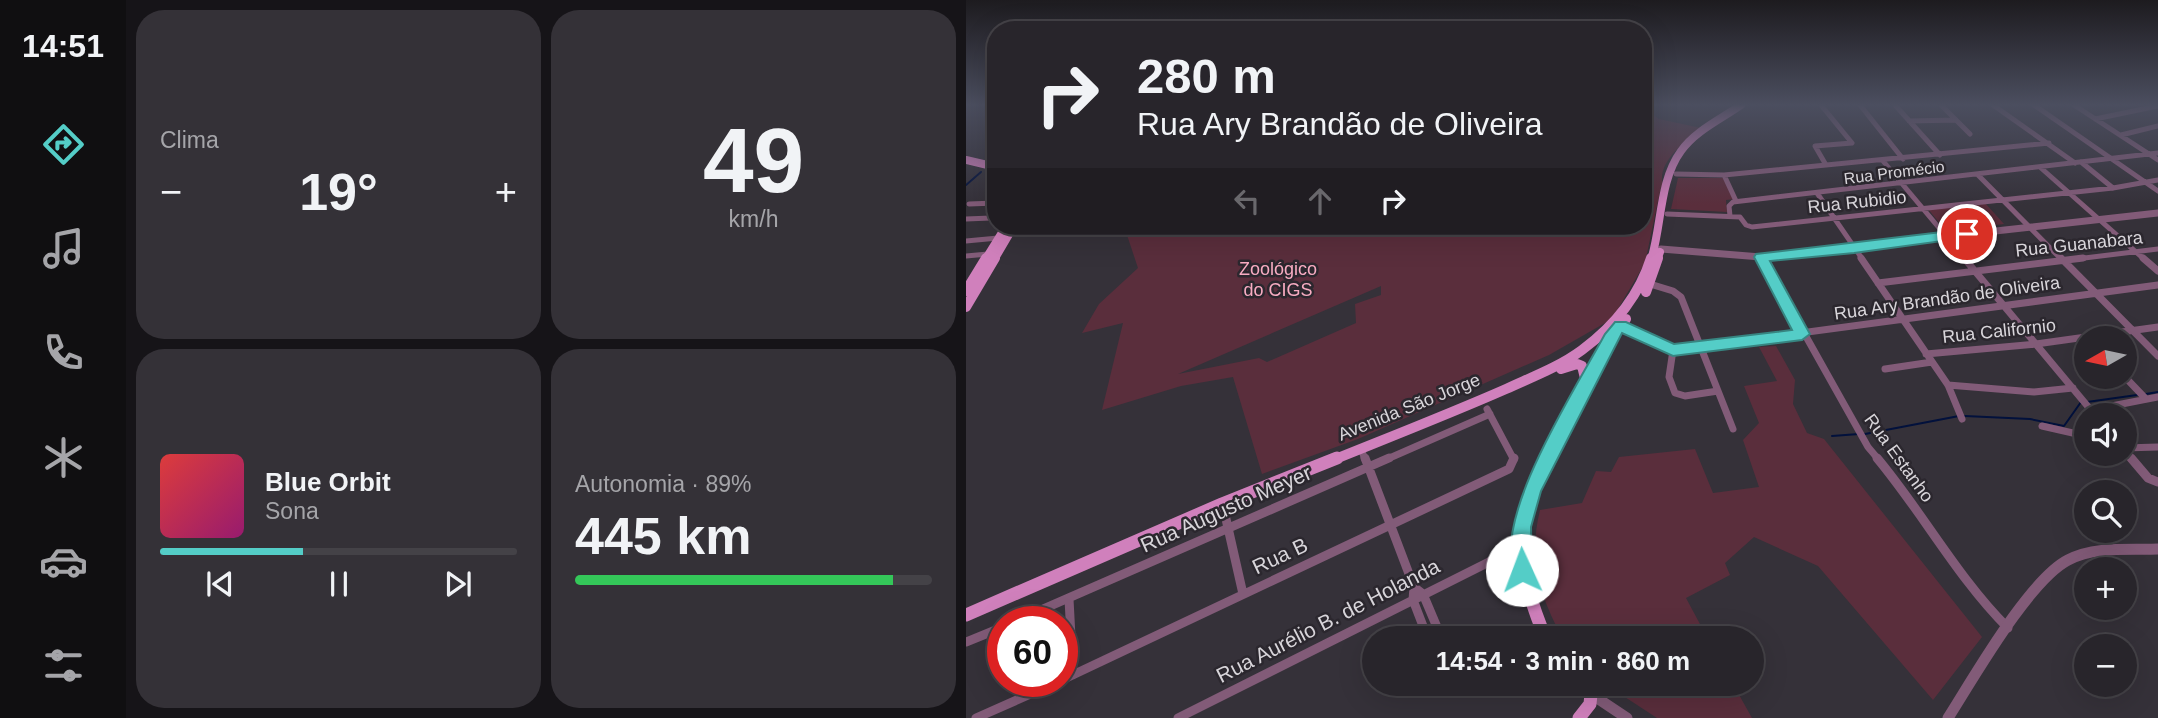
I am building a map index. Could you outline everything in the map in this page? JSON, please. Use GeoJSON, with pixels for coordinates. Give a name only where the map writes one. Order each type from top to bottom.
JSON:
{"type":"FeatureCollection","features":[{"type":"Feature","properties":{"kind":"main road","name":"Avenida São Jorge"},"geometry":{"type":"LineString","coordinates":[[966,616],[1331,459],[1472,404],[1557,366],[1583,350],[1617,319],[1644,280],[1655,246],[1668,178],[1680,152],[1693,139]]}},
{"type":"Feature","properties":{"kind":"main road"},"geometry":{"type":"LineString","coordinates":[[1541,626],[1528,595],[1522,570],[1521,527],[1525,508],[1539,474],[1586,385],[1617,330],[1650,284],[1661,249],[1676,174],[1686,154],[1702,139]]}},
{"type":"Feature","properties":{"kind":"main road"},"geometry":{"type":"LineString","coordinates":[[966,160],[987,166]]}},
{"type":"Feature","properties":{"kind":"main road"},"geometry":{"type":"LineString","coordinates":[[966,167],[987,168]]}},
{"type":"Feature","properties":{"kind":"main road"},"geometry":{"type":"LineString","coordinates":[[966,291],[1001,235]]}},
{"type":"Feature","properties":{"kind":"main road"},"geometry":{"type":"LineString","coordinates":[[966,307],[1009,235]]}},
{"type":"Feature","properties":{"kind":"main road"},"geometry":{"type":"LineString","coordinates":[[1331,459],[1362,451],[1422,429],[1571,365],[1577,364],[1585,370],[1586,385]]}},
{"type":"Feature","properties":{"kind":"main road"},"geometry":{"type":"LineString","coordinates":[[1579,718],[1590,704],[1588,696]]}},
{"type":"Feature","properties":{"kind":"street"},"geometry":{"type":"LineString","coordinates":[[1826,165],[1815,146],[1852,143],[1848,139]]}},
{"type":"Feature","properties":{"kind":"street"},"geometry":{"type":"LineString","coordinates":[[1887,139],[1903,159]]}},
{"type":"Feature","properties":{"kind":"street"},"geometry":{"type":"LineString","coordinates":[[1925,139],[1940,155]]}},
{"type":"Feature","properties":{"kind":"street"},"geometry":{"type":"LineString","coordinates":[[2042,139],[2113,188]]}},
{"type":"Feature","properties":{"kind":"street"},"geometry":{"type":"LineString","coordinates":[[2083,139],[2158,191]]}},
{"type":"Feature","properties":{"kind":"street"},"geometry":{"type":"LineString","coordinates":[[2126,139],[2158,160]]}},
{"type":"Feature","properties":{"kind":"street"},"geometry":{"type":"LineString","coordinates":[[1676,174],[1724,175],[2049,143]]}},
{"type":"Feature","properties":{"kind":"street","name":"Rua Promécio"},"geometry":{"type":"LineString","coordinates":[[1736,201],[2158,153]]}},
{"type":"Feature","properties":{"kind":"street"},"geometry":{"type":"LineString","coordinates":[[1883,161],[2086,403]]}},
{"type":"Feature","properties":{"kind":"street"},"geometry":{"type":"LineString","coordinates":[[2041,167],[2158,271]]}},
{"type":"Feature","properties":{"kind":"street"},"geometry":{"type":"LineString","coordinates":[[1724,175],[1736,201],[1730,204],[1730,216]]}},
{"type":"Feature","properties":{"kind":"street"},"geometry":{"type":"LineString","coordinates":[[1978,175],[2129,326]]}},
{"type":"Feature","properties":{"kind":"street","name":"Rua Rubidio"},"geometry":{"type":"LineString","coordinates":[[1667,214],[1730,216],[1741,218],[1746,225],[1752,227],[2113,188],[2158,180]]}},
{"type":"Feature","properties":{"kind":"street"},"geometry":{"type":"LineString","coordinates":[[1817,193],[1948,386],[1962,419]]}},
{"type":"Feature","properties":{"kind":"street"},"geometry":{"type":"LineString","coordinates":[[969,204],[987,205]]}},
{"type":"Feature","properties":{"kind":"street"},"geometry":{"type":"LineString","coordinates":[[1661,249],[1761,257],[1854,249],[2158,213]]}},
{"type":"Feature","properties":{"kind":"street"},"geometry":{"type":"LineString","coordinates":[[966,219],[987,217]]}},
{"type":"Feature","properties":{"kind":"street"},"geometry":{"type":"LineString","coordinates":[[966,241],[999,238]]}},
{"type":"Feature","properties":{"kind":"street","name":"Rua Guanabara"},"geometry":{"type":"LineString","coordinates":[[1878,283],[2158,249]]}},
{"type":"Feature","properties":{"kind":"street"},"geometry":{"type":"LineString","coordinates":[[966,256],[988,254]]}},
{"type":"Feature","properties":{"kind":"street","name":"Rua Estanho"},"geometry":{"type":"LineString","coordinates":[[1761,257],[1868,447],[1904,490],[1989,611],[2008,629]]}},
{"type":"Feature","properties":{"kind":"street"},"geometry":{"type":"LineString","coordinates":[[1650,284],[1673,290],[1681,297],[1733,429]]}},
{"type":"Feature","properties":{"kind":"street","name":"Rua Ary Brandão de Oliveira"},"geometry":{"type":"LineString","coordinates":[[1673,350],[2158,285]]}},
{"type":"Feature","properties":{"kind":"street","name":"Rua Californio"},"geometry":{"type":"LineString","coordinates":[[2137,330],[2158,327]]}},
{"type":"Feature","properties":{"kind":"street"},"geometry":{"type":"LineString","coordinates":[[1617,330],[1673,350],[1669,377],[1675,393],[1685,396],[1718,391]]}},
{"type":"Feature","properties":{"kind":"street"},"geometry":{"type":"LineString","coordinates":[[2137,334],[2158,356]]}},
{"type":"Feature","properties":{"kind":"street","name":"Rua Californio"},"geometry":{"type":"LineString","coordinates":[[1926,354],[2074,339]]}},
{"type":"Feature","properties":{"kind":"street"},"geometry":{"type":"LineString","coordinates":[[1885,369],[1932,362]]}},
{"type":"Feature","properties":{"kind":"street"},"geometry":{"type":"LineString","coordinates":[[1948,386],[2034,392],[2073,388]]}},
{"type":"Feature","properties":{"kind":"street"},"geometry":{"type":"LineString","coordinates":[[2136,389],[2146,399]]}},
{"type":"Feature","properties":{"kind":"street"},"geometry":{"type":"LineString","coordinates":[[2130,403],[2158,397]]}},
{"type":"Feature","properties":{"kind":"street","name":"Rua Augusto Meyer"},"geometry":{"type":"LineString","coordinates":[[1052,606],[1228,524],[1368,468],[1489,411],[1513,455],[1513,466]]}},
{"type":"Feature","properties":{"kind":"street"},"geometry":{"type":"LineString","coordinates":[[2042,426],[2074,433]]}},
{"type":"Feature","properties":{"kind":"street"},"geometry":{"type":"LineString","coordinates":[[2137,448],[2158,447]]}},
{"type":"Feature","properties":{"kind":"street"},"geometry":{"type":"LineString","coordinates":[[1362,451],[1414,586],[1413,600],[1423,626]]}},
{"type":"Feature","properties":{"kind":"street"},"geometry":{"type":"LineString","coordinates":[[2137,465],[2148,478],[2158,482]]}},
{"type":"Feature","properties":{"kind":"street","name":"Rua B"},"geometry":{"type":"LineString","coordinates":[[1078,673],[1513,466]]}},
{"type":"Feature","properties":{"kind":"street"},"geometry":{"type":"LineString","coordinates":[[1228,524],[1243,594]]}},
{"type":"Feature","properties":{"kind":"street"},"geometry":{"type":"LineString","coordinates":[[1948,718],[2045,577],[2068,560],[2098,553],[2158,549]]}},
{"type":"Feature","properties":{"kind":"street","name":"Rua Aurélio B. de Holanda"},"geometry":{"type":"LineString","coordinates":[[1178,718],[1495,559]]}},
{"type":"Feature","properties":{"kind":"street"},"geometry":{"type":"LineString","coordinates":[[1414,586],[1423,594],[1437,626]]}},
{"type":"Feature","properties":{"kind":"street"},"geometry":{"type":"LineString","coordinates":[[1069,599],[1069,606]]}},
{"type":"Feature","properties":{"kind":"street"},"geometry":{"type":"LineString","coordinates":[[966,642],[987,633]]}},
{"type":"Feature","properties":{"kind":"street"},"geometry":{"type":"LineString","coordinates":[[1596,696],[1624,718]]}},
{"type":"Feature","properties":{"kind":"street","name":"Rua B"},"geometry":{"type":"LineString","coordinates":[[976,718],[1023,697]]}},
{"type":"Feature","properties":{"kind":"green space"},"geometry":{"type":"Polygon","coordinates":[[[1652,139],[1689,139],[1668,161],[1652,230],[1652,139]]]}},
{"type":"Feature","properties":{"kind":"green space"},"geometry":{"type":"Polygon","coordinates":[[[1678,178],[1725,178],[1735,199],[1726,200],[1727,212],[1671,209],[1678,178]]]}},
{"type":"Feature","properties":{"kind":"green space"},"geometry":{"type":"Polygon","coordinates":[[[1985,203],[2004,224],[1946,231],[1928,209],[1985,203]]]}},
{"type":"Feature","properties":{"kind":"green space","name":"Zoológico do CIGS"},"geometry":{"type":"Polygon","coordinates":[[[1127,235],[1651,235],[1645,263],[1612,319],[1549,355],[1358,439],[1262,474],[1233,377],[1181,386],[1102,410],[1123,323],[1082,333],[1099,304],[1138,268],[1127,235]],[[1381,286],[1178,374],[1259,358],[1267,362],[1356,323],[1355,304],[1381,295],[1381,286]]]}},
{"type":"Feature","properties":{"kind":"green space"},"geometry":{"type":"Polygon","coordinates":[[[1776,346],[1795,380],[1793,404],[1807,433],[1824,439],[1982,637],[1933,700],[1818,566],[1754,537],[1725,563],[1730,575],[1686,598],[1701,626],[1557,626],[1538,576],[1535,545],[1540,510],[1582,503],[1596,471],[1611,472],[1619,457],[1695,449],[1713,493],[1759,487],[1743,440],[1759,423],[1744,386],[1777,381],[1759,347],[1776,346]]]}},
{"type":"Feature","properties":{"kind":"green space"},"geometry":{"type":"Polygon","coordinates":[[[1623,696],[1740,696],[1752,718],[1657,718],[1623,696]]]}},
{"type":"Feature","properties":{"kind":"waterway"},"geometry":{"type":"LineString","coordinates":[[966,185],[981,172]]}},
{"type":"Feature","properties":{"kind":"waterway"},"geometry":{"type":"LineString","coordinates":[[2146,394],[2158,392]]}},
{"type":"Feature","properties":{"kind":"waterway"},"geometry":{"type":"LineString","coordinates":[[2087,402],[2137,395]]}},
{"type":"Feature","properties":{"kind":"waterway"},"geometry":{"type":"LineString","coordinates":[[1965,416],[2030,419],[2064,426],[2081,402]]}},
{"type":"Feature","properties":{"kind":"waterway"},"geometry":{"type":"LineString","coordinates":[[1865,434],[1959,416]]}},
{"type":"Feature","properties":{"kind":"waterway"},"geometry":{"type":"LineString","coordinates":[[1832,436],[1859,434]]}},
{"type":"Feature","properties":{"kind":"route"},"geometry":{"type":"LineString","coordinates":[[1522,570],[1521,527],[1532,490],[1613,334],[1620,326],[1673,350],[1802,334],[1761,257],[1854,249],[1967,234]]}}]}
